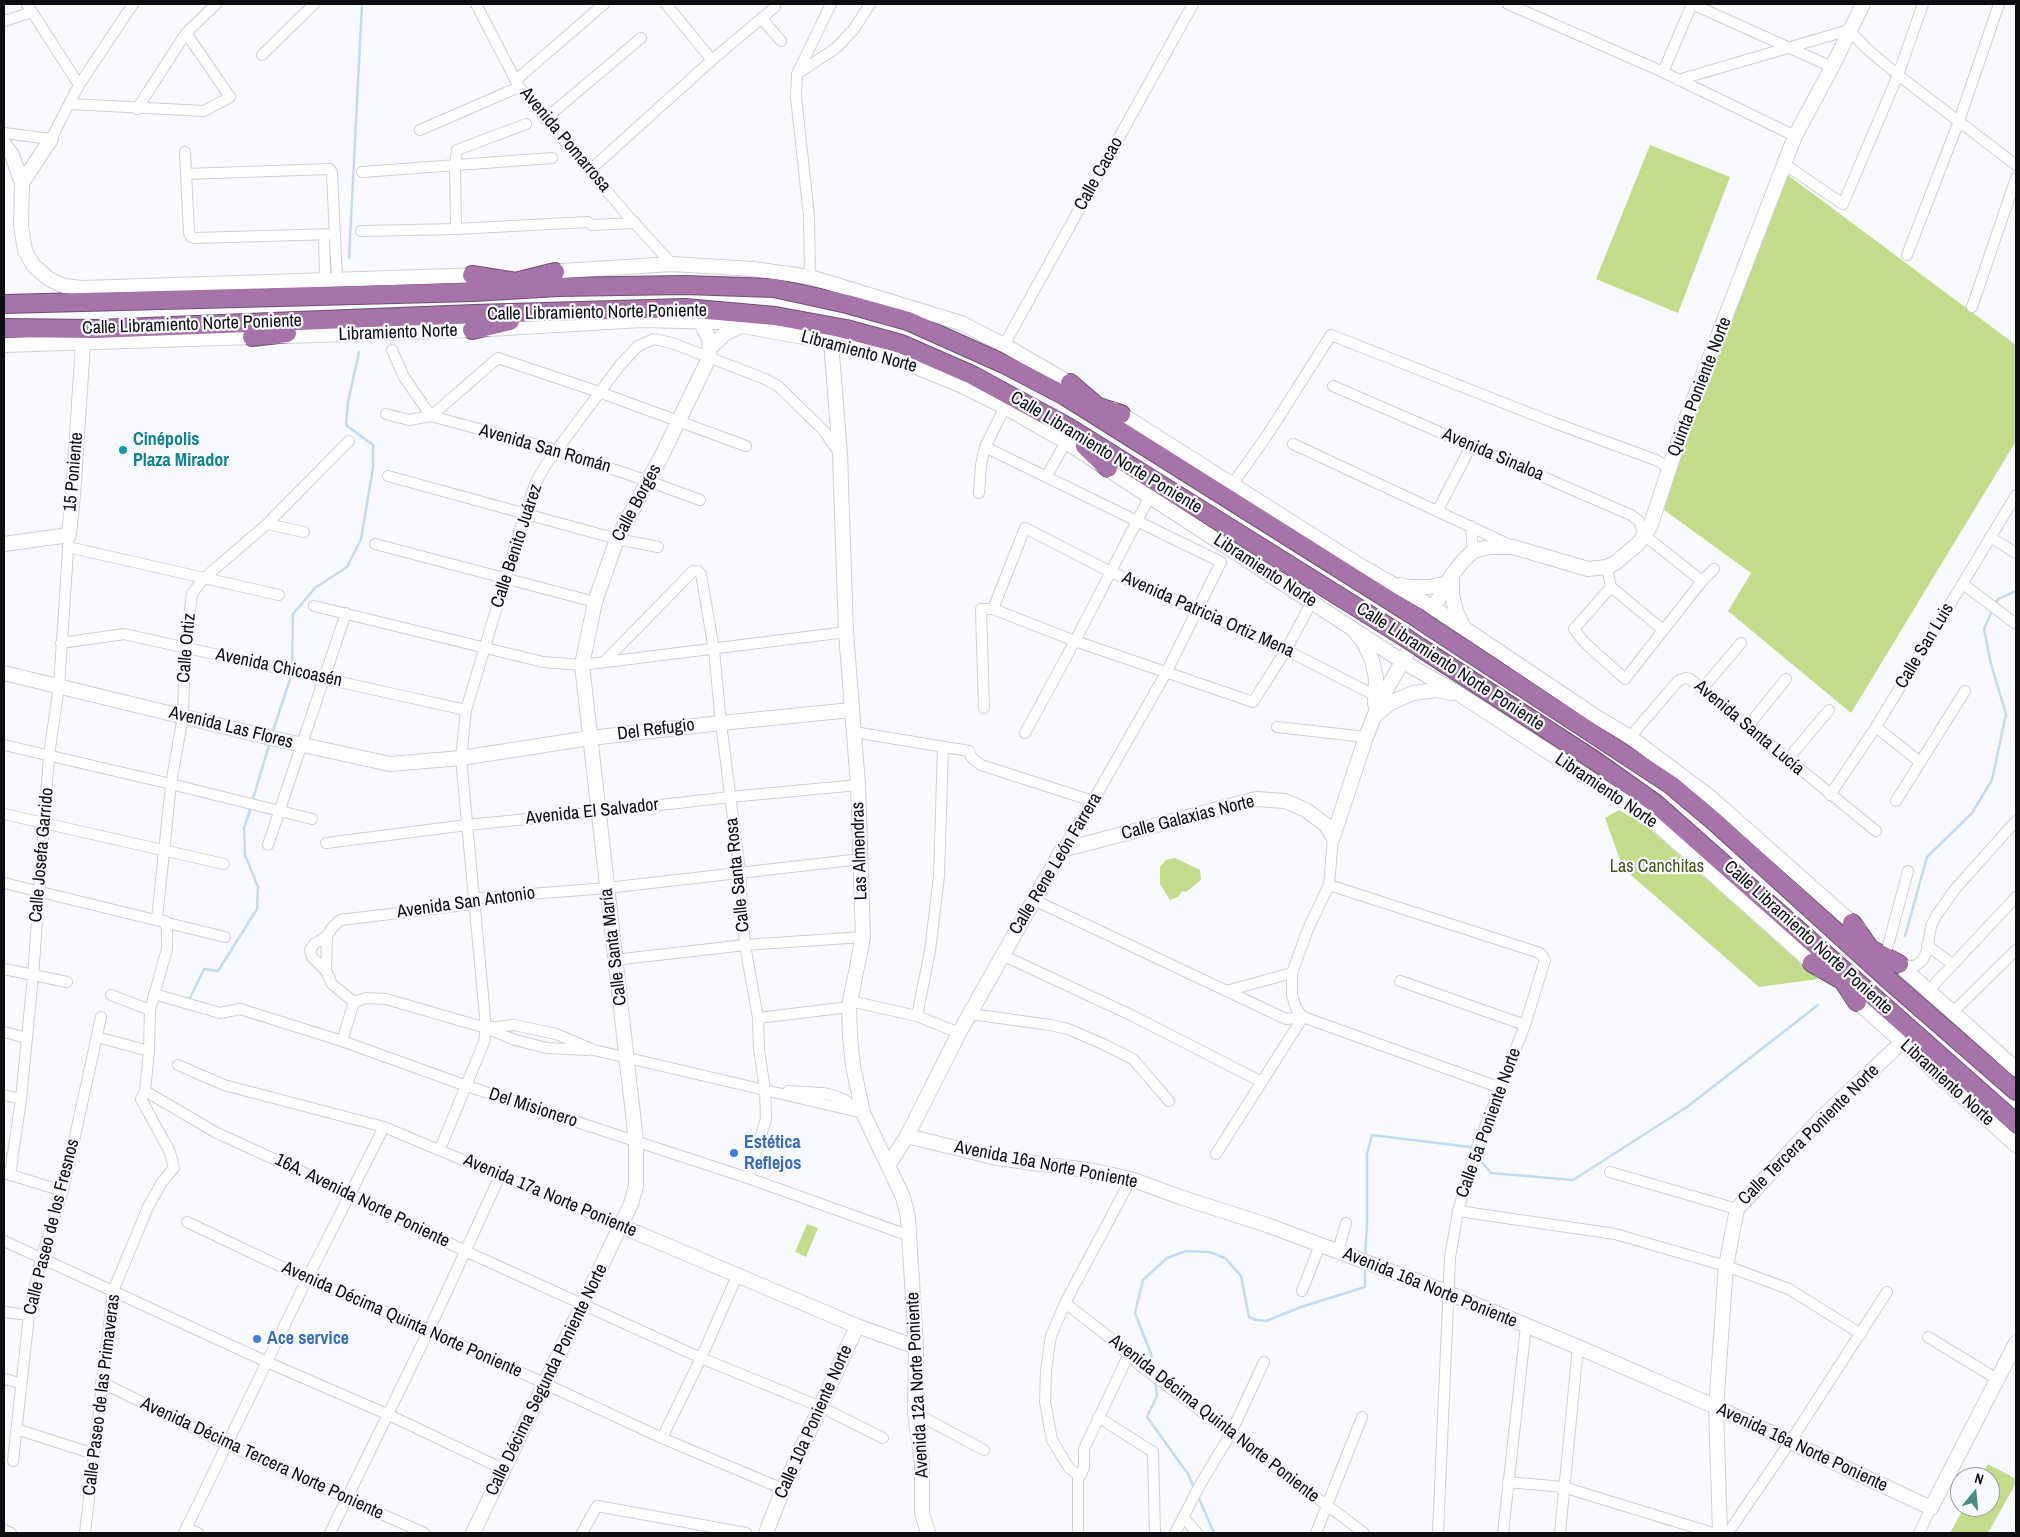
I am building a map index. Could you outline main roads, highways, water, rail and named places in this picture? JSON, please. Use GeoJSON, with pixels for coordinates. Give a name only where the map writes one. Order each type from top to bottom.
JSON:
{"type":"FeatureCollection","features":[{"type":"Feature","properties":{"kind":"highway"},"geometry":{"type":"LineString","coordinates":[[473,284],[556,279]]}},
{"type":"Feature","properties":{"kind":"highway","name":"Calle Libramiento Norte Poniente"},"geometry":{"type":"LineString","coordinates":[[4,304],[556,279],[774,288],[847,304],[908,321],[1004,364],[1067,389],[1125,434],[1416,617],[1672,785],[1844,927]]}},
{"type":"Feature","properties":{"kind":"highway","name":"Calle Libramiento Norte Poniente"},"geometry":{"type":"LineString","coordinates":[[4,328],[96,329],[363,320],[473,322],[555,319],[686,308],[775,316],[846,329],[901,344],[972,375],[1113,463],[1406,638],[1594,760],[1656,804],[1698,840],[1818,958],[1877,1000],[2016,1123]]}},
{"type":"Feature","properties":{"kind":"highway"},"geometry":{"type":"LineString","coordinates":[[473,322],[555,319]]}},
{"type":"Feature","properties":{"kind":"highway"},"geometry":{"type":"LineString","coordinates":[[252,337],[333,328],[363,320]]}},
{"type":"Feature","properties":{"kind":"highway"},"geometry":{"type":"LineString","coordinates":[[1067,389],[1098,406],[1122,414]]}},
{"type":"Feature","properties":{"kind":"highway"},"geometry":{"type":"LineString","coordinates":[[1098,406],[1125,434]]}},
{"type":"Feature","properties":{"kind":"highway"},"geometry":{"type":"LineString","coordinates":[[1067,435],[1113,463]]}},
{"type":"Feature","properties":{"kind":"highway"},"geometry":{"type":"LineString","coordinates":[[1844,927],[1885,955],[1890,981]]}},
{"type":"Feature","properties":{"kind":"highway"},"geometry":{"type":"LineString","coordinates":[[1844,927],[1890,981],[2016,1090]]}},
{"type":"Feature","properties":{"kind":"highway"},"geometry":{"type":"LineString","coordinates":[[1818,958],[1843,981],[1877,1000]]}},
{"type":"Feature","properties":{"kind":"highway"},"geometry":{"type":"LineString","coordinates":[[1843,981],[1857,1002]]}},
{"type":"Feature","properties":{"kind":"waterway"},"geometry":{"type":"LineString","coordinates":[[349,258],[362,4]]}},
{"type":"Feature","properties":{"kind":"waterway"},"geometry":{"type":"LineString","coordinates":[[292,668],[293,614],[315,588],[347,567],[361,539],[373,468],[373,445],[346,425],[348,402],[359,352]]}},
{"type":"Feature","properties":{"kind":"waterway"},"geometry":{"type":"LineString","coordinates":[[1995,604],[1998,599],[2016,591]]}},
{"type":"Feature","properties":{"kind":"waterway"},"geometry":{"type":"LineString","coordinates":[[1905,936],[1927,857],[1972,813],[1992,780],[2006,714],[1991,664],[1984,629],[1993,609]]}},
{"type":"Feature","properties":{"kind":"waterway"},"geometry":{"type":"LineString","coordinates":[[272,734],[292,673]]}},
{"type":"Feature","properties":{"kind":"waterway"},"geometry":{"type":"LineString","coordinates":[[252,802],[270,742]]}},
{"type":"Feature","properties":{"kind":"waterway"},"geometry":{"type":"LineString","coordinates":[[190,998],[204,969],[218,971],[257,909],[258,887],[245,855],[244,828],[251,807]]}},
{"type":"Feature","properties":{"kind":"waterway"},"geometry":{"type":"LineString","coordinates":[[1477,1156],[1491,1173],[1573,1180],[1687,1107],[1818,1005]]}},
{"type":"Feature","properties":{"kind":"waterway"},"geometry":{"type":"LineString","coordinates":[[1365,1257],[1367,1154],[1372,1135],[1470,1147],[1473,1151]]}},
{"type":"Feature","properties":{"kind":"waterway"},"geometry":{"type":"LineString","coordinates":[[1154,1372],[1151,1354],[1135,1313],[1143,1280],[1167,1258],[1186,1251],[1209,1252],[1225,1258],[1241,1276],[1249,1317],[1266,1321],[1301,1307],[1365,1287],[1365,1267]]}},
{"type":"Feature","properties":{"kind":"waterway"},"geometry":{"type":"LineString","coordinates":[[1155,1380],[1157,1396],[1147,1417],[1188,1474],[1194,1488]]}},
{"type":"Feature","properties":{"kind":"waterway"},"geometry":{"type":"LineString","coordinates":[[1198,1496],[1214,1533]]}},
{"type":"Feature","properties":{"kind":"place","name":"Cinépolis Plaza Mirador"},"geometry":{"type":"Point","coordinates":[123,450]}},
{"type":"Feature","properties":{"kind":"place","name":"Estética Reflejos"},"geometry":{"type":"Point","coordinates":[734,1153]}},
{"type":"Feature","properties":{"kind":"place","name":"Ace service"},"geometry":{"type":"Point","coordinates":[257,1339]}},
{"type":"Feature","properties":{"kind":"park label","name":"Las Canchitas"},"geometry":{"type":"Point","coordinates":[1657,867]}}]}
